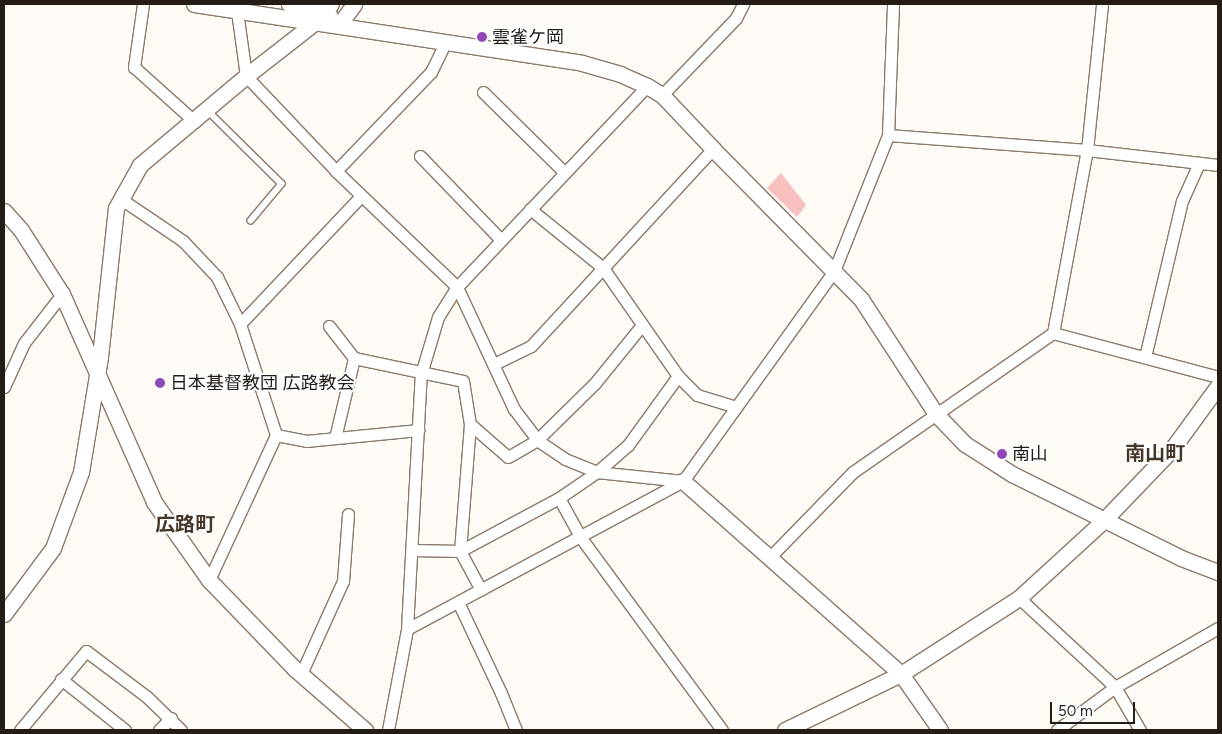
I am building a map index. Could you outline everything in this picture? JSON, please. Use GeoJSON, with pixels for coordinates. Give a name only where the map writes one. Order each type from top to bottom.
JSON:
{"type":"FeatureCollection","features":[{"type":"Feature","properties":{"kind":"street"},"geometry":{"type":"LineString","coordinates":[[143,4],[134,66],[195,122]]}},
{"type":"Feature","properties":{"kind":"street"},"geometry":{"type":"LineString","coordinates":[[194,4],[237,11],[323,13]]}},
{"type":"Feature","properties":{"kind":"street"},"geometry":{"type":"LineString","coordinates":[[289,4],[323,13],[339,25],[582,64],[620,74],[662,94],[713,150],[861,299],[936,414],[965,444],[1012,474],[1181,558],[1218,572]]}},
{"type":"Feature","properties":{"kind":"street"},"geometry":{"type":"LineString","coordinates":[[339,25],[354,4]]}},
{"type":"Feature","properties":{"kind":"street"},"geometry":{"type":"LineString","coordinates":[[662,94],[736,18],[743,4]]}},
{"type":"Feature","properties":{"kind":"street"},"geometry":{"type":"LineString","coordinates":[[407,629],[581,538],[683,481],[834,272],[888,135],[892,4]]}},
{"type":"Feature","properties":{"kind":"street"},"geometry":{"type":"LineString","coordinates":[[769,558],[854,472],[1053,333],[1086,150],[1102,4]]}},
{"type":"Feature","properties":{"kind":"street"},"geometry":{"type":"LineString","coordinates":[[237,11],[246,76],[336,171],[457,287],[514,409],[537,440],[565,459],[597,472],[683,481],[901,674],[940,730]]}},
{"type":"Feature","properties":{"kind":"street"},"geometry":{"type":"LineString","coordinates":[[6,608],[53,548],[81,472],[97,377],[116,208],[140,165],[195,122],[246,76],[323,13]]}},
{"type":"Feature","properties":{"kind":"street"},"geometry":{"type":"LineString","coordinates":[[336,171],[431,72],[446,41]]}},
{"type":"Feature","properties":{"kind":"street"},"geometry":{"type":"LineString","coordinates":[[388,730],[407,629],[422,374],[428,343],[438,317],[457,287],[647,86]]}},
{"type":"Feature","properties":{"kind":"street"},"geometry":{"type":"LineString","coordinates":[[483,92],[564,172]]}},
{"type":"Feature","properties":{"kind":"street"},"geometry":{"type":"LineString","coordinates":[[888,135],[1086,150],[1218,165]]}},
{"type":"Feature","properties":{"kind":"street"},"geometry":{"type":"LineString","coordinates":[[494,364],[531,346],[604,268],[681,181],[713,150]]}},
{"type":"Feature","properties":{"kind":"street"},"geometry":{"type":"LineString","coordinates":[[420,156],[501,240]]}},
{"type":"Feature","properties":{"kind":"street"},"geometry":{"type":"LineString","coordinates":[[1145,357],[1182,201],[1199,163]]}},
{"type":"Feature","properties":{"kind":"street"},"geometry":{"type":"LineString","coordinates":[[240,324],[361,196]]}},
{"type":"Feature","properties":{"kind":"street"},"geometry":{"type":"LineString","coordinates":[[121,199],[183,241],[217,277],[240,324],[276,435],[209,580]]}},
{"type":"Feature","properties":{"kind":"street"},"geometry":{"type":"LineString","coordinates":[[530,209],[604,268],[678,376],[697,395],[736,407]]}},
{"type":"Feature","properties":{"kind":"street"},"geometry":{"type":"LineString","coordinates":[[4,211],[21,230],[62,294],[97,377],[154,502],[209,580],[301,674],[365,730]]}},
{"type":"Feature","properties":{"kind":"street"},"geometry":{"type":"LineString","coordinates":[[5,381],[24,343],[62,294]]}},
{"type":"Feature","properties":{"kind":"street"},"geometry":{"type":"LineString","coordinates":[[470,424],[508,457],[537,440],[595,383],[642,325]]}},
{"type":"Feature","properties":{"kind":"street"},"geometry":{"type":"LineString","coordinates":[[329,326],[354,358],[422,374],[463,381],[470,424],[460,552],[481,590]]}},
{"type":"Feature","properties":{"kind":"street"},"geometry":{"type":"LineString","coordinates":[[1053,333],[1218,377]]}},
{"type":"Feature","properties":{"kind":"street"},"geometry":{"type":"LineString","coordinates":[[335,438],[354,358]]}},
{"type":"Feature","properties":{"kind":"street"},"geometry":{"type":"LineString","coordinates":[[412,550],[460,552],[559,498],[597,472],[628,445],[678,376]]}},
{"type":"Feature","properties":{"kind":"street"},"geometry":{"type":"LineString","coordinates":[[785,730],[901,674],[1019,598],[1104,520],[1172,449],[1218,386]]}},
{"type":"Feature","properties":{"kind":"street"},"geometry":{"type":"LineString","coordinates":[[276,435],[306,442],[418,430]]}},
{"type":"Feature","properties":{"kind":"street"},"geometry":{"type":"LineString","coordinates":[[559,498],[581,538],[722,730]]}},
{"type":"Feature","properties":{"kind":"street"},"geometry":{"type":"LineString","coordinates":[[301,674],[343,581],[348,514]]}},
{"type":"Feature","properties":{"kind":"street"},"geometry":{"type":"LineString","coordinates":[[1019,598],[1115,687],[1140,730]]}},
{"type":"Feature","properties":{"kind":"street"},"geometry":{"type":"LineString","coordinates":[[458,602],[516,730]]}},
{"type":"Feature","properties":{"kind":"street"},"geometry":{"type":"LineString","coordinates":[[1057,730],[1115,687],[1218,628]]}},
{"type":"Feature","properties":{"kind":"street"},"geometry":{"type":"LineString","coordinates":[[20,730],[86,651],[146,696],[181,730]]}},
{"type":"Feature","properties":{"kind":"street"},"geometry":{"type":"LineString","coordinates":[[61,679],[125,730]]}},
{"type":"Feature","properties":{"kind":"street"},"geometry":{"type":"LineString","coordinates":[[159,730],[170,718]]}},
{"type":"Feature","properties":{"kind":"lane"},"geometry":{"type":"LineString","coordinates":[[207,110],[282,184],[251,221]]}},
{"type":"Feature","properties":{"kind":"shaded area"},"geometry":{"type":"Polygon","coordinates":[[[781,173],[806,205],[797,217],[767,188],[781,173]]]}},
{"type":"Feature","properties":{"kind":"place","name":"雲雀ケ岡"},"geometry":{"type":"Point","coordinates":[482,37]}},
{"type":"Feature","properties":{"kind":"place","name":"日本基督教団 広路教会"},"geometry":{"type":"Point","coordinates":[160,383]}},
{"type":"Feature","properties":{"kind":"place","name":"南山"},"geometry":{"type":"Point","coordinates":[1002,454]}},
{"type":"Feature","properties":{"kind":"district","name":"南山町"},"geometry":{"type":"Point","coordinates":[1155,453]}},
{"type":"Feature","properties":{"kind":"district","name":"広路町"},"geometry":{"type":"Point","coordinates":[185,524]}}]}
